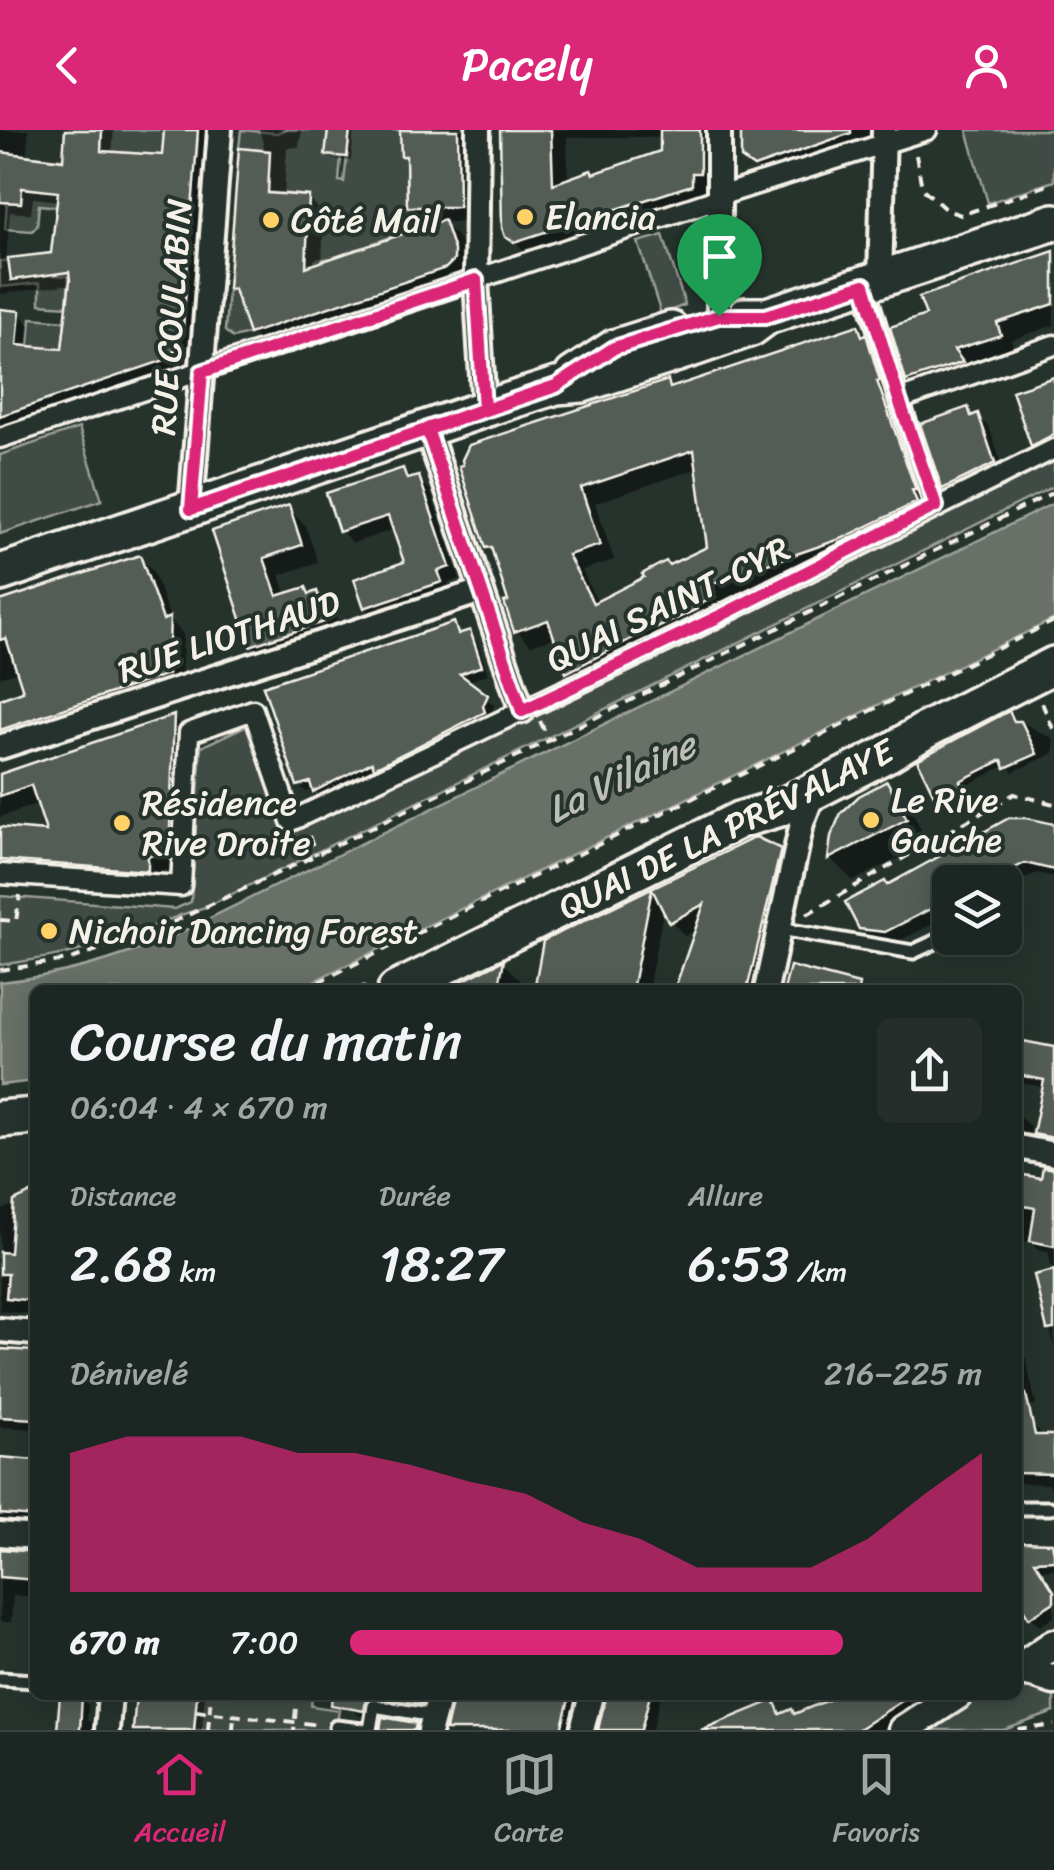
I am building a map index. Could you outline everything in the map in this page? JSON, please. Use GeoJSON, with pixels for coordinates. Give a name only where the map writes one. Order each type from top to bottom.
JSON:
{"type":"FeatureCollection","features":[{"type":"Feature","properties":{"kind":"main road"},"geometry":{"type":"LineString","coordinates":[[556,386],[614,348],[719,316],[766,316],[1054,222]]}},
{"type":"Feature","properties":{"kind":"main road"},"geometry":{"type":"LineString","coordinates":[[0,572],[484,409],[556,386],[582,384],[696,347],[751,328],[766,316]]}},
{"type":"Feature","properties":{"kind":"main road","name":"QUAI DE LA PRÉVALAYE"},"geometry":{"type":"LineString","coordinates":[[406,985],[739,820],[777,809],[814,791],[1054,665]]}},
{"type":"Feature","properties":{"kind":"main road"},"geometry":{"type":"LineString","coordinates":[[0,1118],[30,1116]]}},
{"type":"Feature","properties":{"kind":"street","name":"RUE COULABIN"},"geometry":{"type":"LineString","coordinates":[[191,509],[220,130]]}},
{"type":"Feature","properties":{"kind":"street"},"geometry":{"type":"LineString","coordinates":[[478,130],[476,280],[484,409]]}},
{"type":"Feature","properties":{"kind":"street"},"geometry":{"type":"LineString","coordinates":[[719,130],[719,316]]}},
{"type":"Feature","properties":{"kind":"street"},"geometry":{"type":"LineString","coordinates":[[0,438],[710,201],[884,137],[919,132]]}},
{"type":"Feature","properties":{"kind":"street"},"geometry":{"type":"LineString","coordinates":[[884,137],[872,282],[899,400],[936,506]]}},
{"type":"Feature","properties":{"kind":"street"},"geometry":{"type":"LineString","coordinates":[[899,400],[1054,345]]}},
{"type":"Feature","properties":{"kind":"street"},"geometry":{"type":"LineString","coordinates":[[427,429],[522,711]]}},
{"type":"Feature","properties":{"kind":"street","name":"QUAI SAINT-CYR"},"geometry":{"type":"LineString","coordinates":[[0,874],[181,886],[189,733],[252,710],[291,820],[720,616],[1054,450]]}},
{"type":"Feature","properties":{"kind":"street","name":"RUE LIOTHAUD"},"geometry":{"type":"LineString","coordinates":[[0,747],[480,591]]}},
{"type":"Feature","properties":{"kind":"street"},"geometry":{"type":"LineString","coordinates":[[767,985],[802,823],[814,791]]}},
{"type":"Feature","properties":{"kind":"street"},"geometry":{"type":"LineString","coordinates":[[1022,1148],[1054,1154]]}},
{"type":"Feature","properties":{"kind":"street"},"geometry":{"type":"LineString","coordinates":[[0,1330],[30,1333]]}},
{"type":"Feature","properties":{"kind":"street"},"geometry":{"type":"LineString","coordinates":[[0,1534],[30,1537]]}},
{"type":"Feature","properties":{"kind":"street"},"geometry":{"type":"LineString","coordinates":[[1022,1644],[1054,1622]]}},
{"type":"Feature","properties":{"kind":"street"},"geometry":{"type":"LineString","coordinates":[[1022,1667],[1054,1644]]}},
{"type":"Feature","properties":{"kind":"street"},"geometry":{"type":"LineString","coordinates":[[1022,1671],[1054,1680]]}},
{"type":"Feature","properties":{"kind":"street"},"geometry":{"type":"LineString","coordinates":[[107,1730],[110,1700]]}},
{"type":"Feature","properties":{"kind":"street"},"geometry":{"type":"LineString","coordinates":[[582,1730],[590,1700]]}},
{"type":"Feature","properties":{"kind":"street"},"geometry":{"type":"LineString","coordinates":[[902,1730],[949,1700]]}},
{"type":"Feature","properties":{"kind":"lane"},"geometry":{"type":"LineString","coordinates":[[780,929],[913,952],[932,943]]}},
{"type":"Feature","properties":{"kind":"lane"},"geometry":{"type":"LineString","coordinates":[[1022,1508],[1050,1508]]}},
{"type":"Feature","properties":{"kind":"lane"},"geometry":{"type":"LineString","coordinates":[[0,1678],[30,1681]]}},
{"type":"Feature","properties":{"kind":"lane"},"geometry":{"type":"LineString","coordinates":[[336,1727],[366,1730],[375,1700],[434,1714]]}},
{"type":"Feature","properties":{"kind":"path"},"geometry":{"type":"LineString","coordinates":[[919,132],[922,188],[946,210],[962,214],[1054,184]]}},
{"type":"Feature","properties":{"kind":"path","name":"QUAI SAINT-CYR"},"geometry":{"type":"LineString","coordinates":[[0,970],[68,960],[156,930],[1054,492]]}},
{"type":"Feature","properties":{"kind":"path"},"geometry":{"type":"LineString","coordinates":[[312,985],[1054,621]]}},
{"type":"Feature","properties":{"kind":"path"},"geometry":{"type":"LineString","coordinates":[[780,929],[1014,794],[1054,804]]}},
{"type":"Feature","properties":{"kind":"path"},"geometry":{"type":"LineString","coordinates":[[0,920],[16,921],[24,876]]}},
{"type":"Feature","properties":{"kind":"path"},"geometry":{"type":"LineString","coordinates":[[397,944],[402,952]]}},
{"type":"Feature","properties":{"kind":"path"},"geometry":{"type":"LineString","coordinates":[[208,1730],[210,1700]]}},
{"type":"Feature","properties":{"kind":"path"},"geometry":{"type":"LineString","coordinates":[[294,1730],[297,1700]]}},
{"type":"Feature","properties":{"kind":"path"},"geometry":{"type":"LineString","coordinates":[[196,1711],[336,1727]]}},
{"type":"Feature","properties":{"kind":"path"},"geometry":{"type":"LineString","coordinates":[[233,1730],[234,1715]]}},
{"type":"Feature","properties":{"kind":"path"},"geometry":{"type":"LineString","coordinates":[[272,1719],[272,1730]]}},
{"type":"Feature","properties":{"kind":"path"},"geometry":{"type":"LineString","coordinates":[[1018,1730],[1054,1725]]}},
{"type":"Feature","properties":{"kind":"shaded area"},"geometry":{"type":"Polygon","coordinates":[[[102,130],[164,130],[164,136],[198,139],[197,158],[101,151],[102,130]]]}},
{"type":"Feature","properties":{"kind":"shaded area"},"geometry":{"type":"Polygon","coordinates":[[[241,130],[328,130],[326,155],[341,157],[339,181],[344,182],[350,130],[401,130],[401,156],[411,156],[406,174],[407,195],[412,195],[412,230],[373,243],[374,249],[359,254],[357,249],[350,251],[354,264],[336,271],[331,258],[316,260],[315,265],[306,264],[309,196],[267,192],[270,151],[239,148],[241,130]]]}},
{"type":"Feature","properties":{"kind":"shaded area"},"geometry":{"type":"Polygon","coordinates":[[[967,130],[1054,130],[1054,181],[988,203],[967,130]]]}},
{"type":"Feature","properties":{"kind":"shaded area"},"geometry":{"type":"Polygon","coordinates":[[[0,153],[82,161],[76,209],[39,205],[37,226],[32,231],[5,229],[7,202],[21,203],[22,186],[0,153]]]}},
{"type":"Feature","properties":{"kind":"shaded area"},"geometry":{"type":"Polygon","coordinates":[[[663,235],[685,305],[661,314],[638,242],[663,235]]]}},
{"type":"Feature","properties":{"kind":"shaded area"},"geometry":{"type":"Polygon","coordinates":[[[57,259],[55,275],[69,276],[67,306],[40,304],[40,283],[0,287],[0,261],[57,259]]]}},
{"type":"Feature","properties":{"kind":"shaded area"},"geometry":{"type":"Polygon","coordinates":[[[228,289],[234,289],[249,334],[233,338],[225,331],[228,289]]]}},
{"type":"Feature","properties":{"kind":"shaded area"},"geometry":{"type":"Polygon","coordinates":[[[31,318],[65,321],[62,350],[28,357],[31,318]]]}},
{"type":"Feature","properties":{"kind":"shaded area"},"geometry":{"type":"Polygon","coordinates":[[[79,428],[102,500],[0,534],[0,455],[79,428]]]}},
{"type":"Feature","properties":{"kind":"shaded area"},"geometry":{"type":"Polygon","coordinates":[[[1054,452],[1054,486],[206,907],[102,945],[0,965],[0,896],[175,909],[191,902],[201,747],[247,725],[291,816],[1054,452]]]}},
{"type":"Feature","properties":{"kind":"shaded area"},"geometry":{"type":"Polygon","coordinates":[[[1022,1684],[1054,1696],[1054,1712],[1004,1730],[932,1730],[977,1700],[1022,1700],[1022,1684]]]}},
{"type":"Feature","properties":{"kind":"shaded area"},"geometry":{"type":"Polygon","coordinates":[[[197,1700],[312,1700],[311,1706],[339,1710],[336,1730],[194,1730],[197,1700]]]}},
{"type":"Feature","properties":{"kind":"water","name":"La Vilaine"},"geometry":{"type":"Polygon","coordinates":[[[1054,503],[1054,619],[305,985],[30,985],[30,1082],[0,1085],[0,982],[87,966],[171,937],[1054,503]]]}},
{"type":"Feature","properties":{"kind":"building"},"geometry":{"type":"Polygon","coordinates":[[[65,130],[102,130],[101,151],[162,155],[164,130],[198,130],[183,328],[179,328],[178,347],[165,360],[0,416],[0,309],[20,311],[17,345],[62,349],[70,280],[69,272],[11,280],[8,258],[51,253],[58,192],[22,188],[21,203],[0,202],[0,152],[63,160],[65,130]]]}},
{"type":"Feature","properties":{"kind":"building"},"geometry":{"type":"Polygon","coordinates":[[[328,130],[350,130],[347,157],[325,155],[328,130]]]}},
{"type":"Feature","properties":{"kind":"building"},"geometry":{"type":"Polygon","coordinates":[[[400,130],[458,130],[459,207],[407,207],[406,156],[401,156],[400,130]]]}},
{"type":"Feature","properties":{"kind":"building"},"geometry":{"type":"Polygon","coordinates":[[[500,130],[551,130],[553,184],[660,151],[660,130],[700,130],[700,173],[692,173],[692,185],[514,242],[505,237],[502,228],[500,130]]]}},
{"type":"Feature","properties":{"kind":"building"},"geometry":{"type":"Polygon","coordinates":[[[741,130],[851,133],[754,167],[741,158],[741,130]]]}},
{"type":"Feature","properties":{"kind":"building"},"geometry":{"type":"Polygon","coordinates":[[[239,148],[270,151],[268,193],[309,196],[306,267],[444,220],[454,260],[446,268],[249,334],[234,289],[228,289],[239,148]]]}},
{"type":"Feature","properties":{"kind":"building"},"geometry":{"type":"Polygon","coordinates":[[[1054,251],[1054,304],[997,323],[1001,335],[954,350],[963,362],[906,381],[890,327],[926,315],[919,297],[1054,251]]]}},
{"type":"Feature","properties":{"kind":"building"},"geometry":{"type":"Polygon","coordinates":[[[858,325],[862,336],[866,334],[877,381],[917,502],[843,538],[713,583],[715,597],[696,606],[697,609],[566,673],[548,620],[514,632],[491,547],[486,548],[459,466],[463,465],[469,445],[668,380],[670,388],[858,325]],[[694,450],[581,488],[600,545],[568,555],[593,603],[666,561],[669,565],[707,547],[694,450]]]}},
{"type":"Feature","properties":{"kind":"building"},"geometry":{"type":"Polygon","coordinates":[[[1054,377],[1054,434],[1031,446],[1012,391],[1054,377]]]}},
{"type":"Feature","properties":{"kind":"building"},"geometry":{"type":"Polygon","coordinates":[[[968,407],[971,416],[978,413],[995,463],[942,489],[920,424],[968,407]]]}},
{"type":"Feature","properties":{"kind":"building"},"geometry":{"type":"Polygon","coordinates":[[[403,468],[407,479],[419,476],[450,567],[438,571],[442,582],[364,608],[354,579],[404,562],[388,516],[339,532],[326,493],[403,468]]]}},
{"type":"Feature","properties":{"kind":"building"},"geometry":{"type":"Polygon","coordinates":[[[289,505],[302,545],[264,558],[277,596],[306,587],[309,594],[317,591],[327,621],[250,646],[212,531],[289,505]]]}},
{"type":"Feature","properties":{"kind":"building"},"geometry":{"type":"Polygon","coordinates":[[[140,555],[163,620],[170,617],[168,674],[0,730],[0,699],[23,691],[6,638],[0,640],[0,601],[140,555]]]}},
{"type":"Feature","properties":{"kind":"building"},"geometry":{"type":"Polygon","coordinates":[[[454,622],[458,634],[470,630],[482,666],[460,674],[488,695],[483,706],[485,712],[374,768],[372,762],[313,792],[310,782],[297,786],[263,686],[454,622]]]}},
{"type":"Feature","properties":{"kind":"building"},"geometry":{"type":"Polygon","coordinates":[[[1009,711],[1014,721],[1021,721],[1037,754],[1005,768],[1002,760],[960,781],[966,792],[939,805],[917,760],[1009,711]]]}},
{"type":"Feature","properties":{"kind":"building"},"geometry":{"type":"Polygon","coordinates":[[[174,715],[169,856],[148,855],[148,871],[0,860],[0,827],[46,831],[31,785],[0,796],[0,774],[174,715]]]}},
{"type":"Feature","properties":{"kind":"building","name":"Le Rive Gauche"},"geometry":{"type":"Polygon","coordinates":[[[887,781],[907,819],[828,859],[831,836],[841,813],[859,796],[887,781]]]}},
{"type":"Feature","properties":{"kind":"building"},"geometry":{"type":"Polygon","coordinates":[[[1009,818],[1054,824],[1054,870],[1025,863],[932,865],[932,908],[885,932],[859,929],[845,902],[885,881],[887,885],[1009,818]]]}},
{"type":"Feature","properties":{"kind":"building"},"geometry":{"type":"Polygon","coordinates":[[[756,837],[781,849],[748,985],[676,985],[704,904],[669,923],[652,889],[633,985],[535,985],[543,941],[756,837]]]}},
{"type":"Feature","properties":{"kind":"building"},"geometry":{"type":"Polygon","coordinates":[[[504,960],[499,985],[454,985],[504,960]]]}},
{"type":"Feature","properties":{"kind":"building"},"geometry":{"type":"Polygon","coordinates":[[[790,966],[859,984],[859,985],[785,985],[790,966]]]}},
{"type":"Feature","properties":{"kind":"building"},"geometry":{"type":"Polygon","coordinates":[[[1022,1041],[1054,1047],[1054,1138],[1033,1134],[1044,1080],[1022,1076],[1022,1041]]]}},
{"type":"Feature","properties":{"kind":"building"},"geometry":{"type":"Polygon","coordinates":[[[1043,1167],[1054,1169],[1054,1246],[1030,1241],[1035,1208],[1022,1206],[1022,1175],[1041,1178],[1043,1167]]]}},
{"type":"Feature","properties":{"kind":"building"},"geometry":{"type":"Polygon","coordinates":[[[30,1193],[30,1300],[6,1298],[8,1274],[0,1274],[0,1252],[10,1253],[14,1201],[30,1193]]]}},
{"type":"Feature","properties":{"kind":"building"},"geometry":{"type":"Polygon","coordinates":[[[1054,1270],[1054,1329],[1047,1330],[1034,1275],[1054,1270]]]}},
{"type":"Feature","properties":{"kind":"building"},"geometry":{"type":"Polygon","coordinates":[[[0,1349],[30,1351],[30,1419],[0,1417],[0,1349]]]}},
{"type":"Feature","properties":{"kind":"building"},"geometry":{"type":"Polygon","coordinates":[[[1022,1394],[1026,1394],[1035,1435],[1054,1435],[1054,1474],[1022,1473],[1022,1394]]]}},
{"type":"Feature","properties":{"kind":"building"},"geometry":{"type":"Polygon","coordinates":[[[0,1457],[30,1460],[30,1517],[0,1514],[0,1457]]]}},
{"type":"Feature","properties":{"kind":"building"},"geometry":{"type":"Polygon","coordinates":[[[1022,1542],[1052,1543],[1054,1560],[1034,1561],[1054,1591],[1054,1602],[1029,1618],[1022,1607],[1022,1542]]]}},
{"type":"Feature","properties":{"kind":"building"},"geometry":{"type":"Polygon","coordinates":[[[0,1549],[30,1552],[30,1580],[0,1577],[0,1549]]]}},
{"type":"Feature","properties":{"kind":"building"},"geometry":{"type":"Polygon","coordinates":[[[60,1700],[82,1700],[80,1730],[57,1730],[60,1700]]]}},
{"type":"Feature","properties":{"kind":"building"},"geometry":{"type":"Polygon","coordinates":[[[136,1700],[197,1700],[194,1730],[133,1730],[136,1700]]]}},
{"type":"Feature","properties":{"kind":"building"},"geometry":{"type":"Polygon","coordinates":[[[332,1700],[368,1700],[364,1711],[331,1705],[332,1700]]]}},
{"type":"Feature","properties":{"kind":"building"},"geometry":{"type":"Polygon","coordinates":[[[453,1700],[569,1700],[561,1730],[446,1730],[453,1700]]]}},
{"type":"Feature","properties":{"kind":"building"},"geometry":{"type":"Polygon","coordinates":[[[605,1700],[649,1700],[641,1730],[598,1730],[605,1700]]]}},
{"type":"Feature","properties":{"kind":"building"},"geometry":{"type":"Polygon","coordinates":[[[774,1700],[780,1714],[792,1709],[794,1714],[829,1700],[903,1700],[857,1730],[701,1730],[774,1700]]]}},
{"type":"Feature","properties":{"kind":"building"},"geometry":{"type":"Polygon","coordinates":[[[382,1717],[416,1723],[415,1730],[380,1730],[382,1717]]]}},
{"type":"Feature","properties":{"kind":"place","name":"Elancia"},"geometry":{"type":"Point","coordinates":[525,217]}},
{"type":"Feature","properties":{"kind":"place","name":"Côté Mail"},"geometry":{"type":"Point","coordinates":[271,220]}},
{"type":"Feature","properties":{"kind":"place","name":"Le Rive Gauche"},"geometry":{"type":"Point","coordinates":[871,820]}},
{"type":"Feature","properties":{"kind":"place","name":"Résidence Rive Droite"},"geometry":{"type":"Point","coordinates":[122,823]}},
{"type":"Feature","properties":{"kind":"place","name":"Nichoir Dancing Forest"},"geometry":{"type":"Point","coordinates":[49,931]}},
{"type":"Feature","properties":{"kind":"route"},"geometry":{"type":"LineString","coordinates":[[719,316],[614,348],[556,386],[484,409],[191,509],[202,372],[476,280],[484,409],[427,429],[522,711],[936,506],[864,285],[766,316],[719,316]]}}]}
